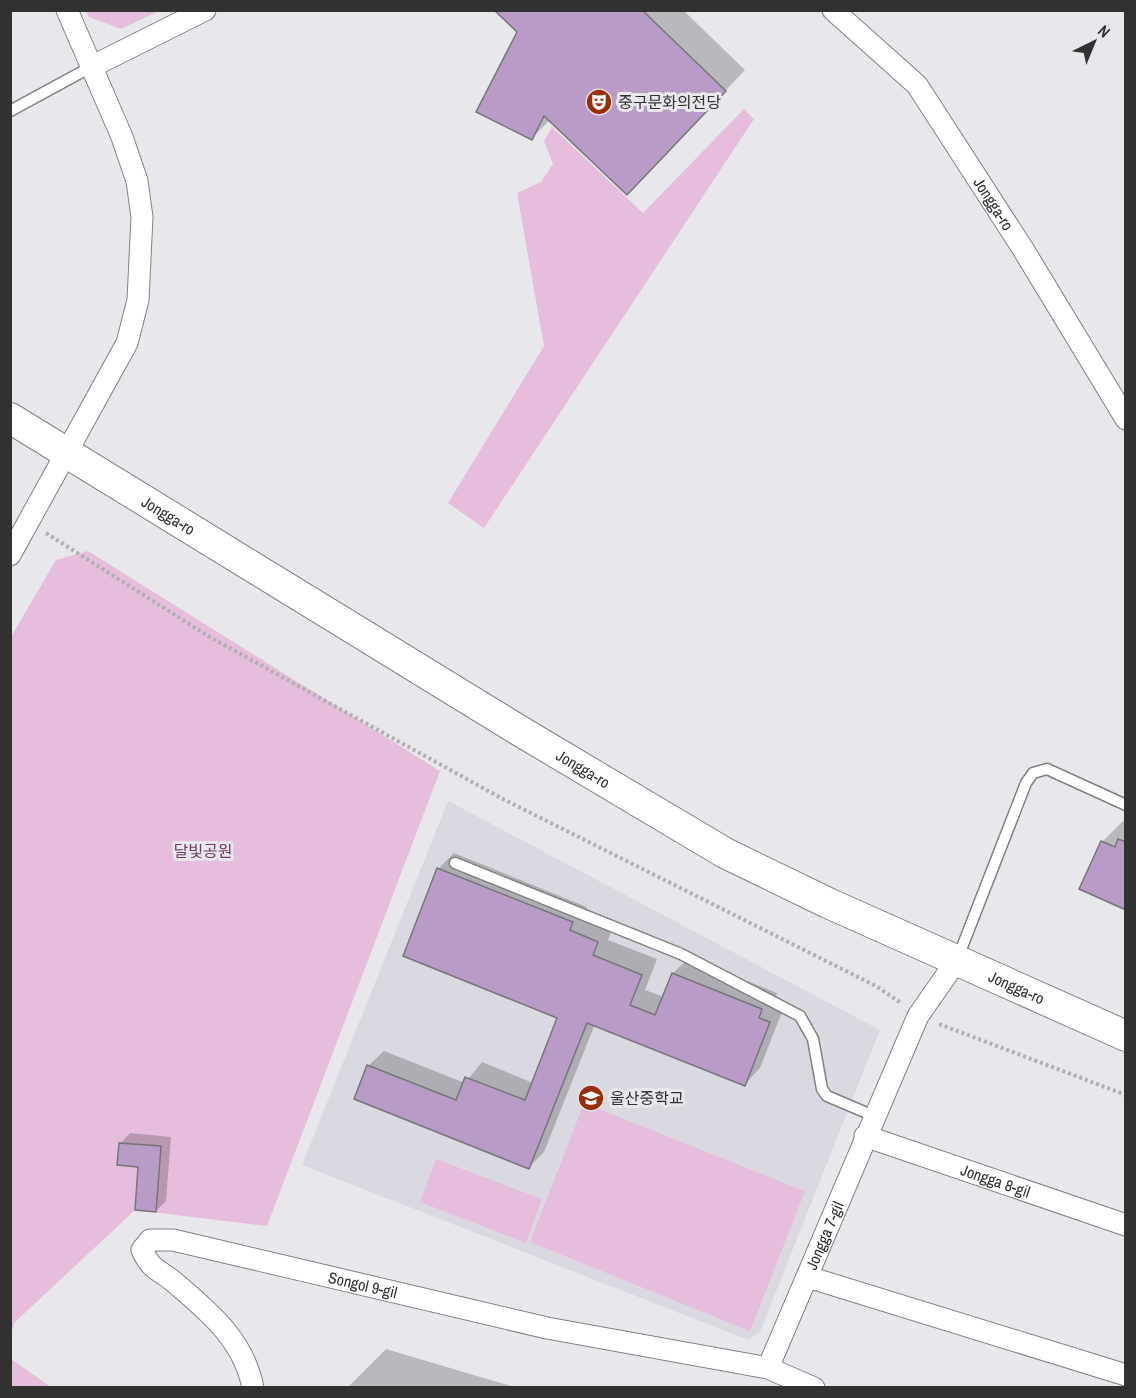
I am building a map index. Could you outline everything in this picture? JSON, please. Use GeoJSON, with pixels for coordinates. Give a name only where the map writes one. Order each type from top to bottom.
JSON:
{"type":"FeatureCollection","features":[{"type":"Feature","properties":{"kind":"main road","name":"Jongga-ro"},"geometry":{"type":"LineString","coordinates":[[10,418],[68,451],[280,585],[724,854],[1125,1036]]}},
{"type":"Feature","properties":{"kind":"street"},"geometry":{"type":"LineString","coordinates":[[10,555],[128,343],[138,300],[142,259],[142,217],[137,181],[122,137],[67,10]]}},
{"type":"Feature","properties":{"kind":"street"},"geometry":{"type":"LineString","coordinates":[[91,67],[205,10]]}},
{"type":"Feature","properties":{"kind":"street","name":"Jongga-ro"},"geometry":{"type":"LineString","coordinates":[[833,10],[917,85],[1023,249],[1125,419]]}},
{"type":"Feature","properties":{"kind":"street","name":"Jongga 7-gil"},"geometry":{"type":"LineString","coordinates":[[957,960],[918,1016],[865,1136],[808,1277],[1125,1375]]}},
{"type":"Feature","properties":{"kind":"street","name":"Jongga 8-gil"},"geometry":{"type":"LineString","coordinates":[[865,1136],[1125,1225]]}},
{"type":"Feature","properties":{"kind":"street","name":"Songol 9-gil"},"geometry":{"type":"LineString","coordinates":[[253,1388],[249,1369],[240,1349],[223,1327],[167,1277],[150,1266],[142,1250],[150,1240],[173,1240],[546,1328],[768,1368]]}},
{"type":"Feature","properties":{"kind":"street"},"geometry":{"type":"LineString","coordinates":[[808,1277],[768,1368],[814,1388]]}},
{"type":"Feature","properties":{"kind":"lane"},"geometry":{"type":"LineString","coordinates":[[10,111],[91,67]]}},
{"type":"Feature","properties":{"kind":"lane"},"geometry":{"type":"LineString","coordinates":[[957,960],[1026,783],[1033,773],[1047,769],[1125,805]]}},
{"type":"Feature","properties":{"kind":"lane"},"geometry":{"type":"LineString","coordinates":[[455,863],[681,954],[800,1016],[813,1039],[822,1089],[827,1096],[874,1116]]}},
{"type":"Feature","properties":{"kind":"path"},"geometry":{"type":"LineString","coordinates":[[29,522],[208,636],[501,798],[876,986],[918,1016],[1125,1095]]}},
{"type":"Feature","properties":{"kind":"shaded area","name":"울산중학교"},"geometry":{"type":"Polygon","coordinates":[[[448,801],[880,1030],[760,1332],[748,1340],[302,1165],[448,801]]]}},
{"type":"Feature","properties":{"kind":"green space"},"geometry":{"type":"Polygon","coordinates":[[[86,11],[159,11],[121,29],[89,17],[86,11]]]}},
{"type":"Feature","properties":{"kind":"green space"},"geometry":{"type":"Polygon","coordinates":[[[744,109],[754,119],[484,528],[448,503],[544,346],[517,193],[541,182],[553,164],[544,141],[552,127],[643,213],[744,109]]]}},
{"type":"Feature","properties":{"kind":"green space","name":"달빛공원"},"geometry":{"type":"Polygon","coordinates":[[[88,551],[440,771],[267,1226],[135,1210],[14,1323],[11,1334],[11,637],[56,560],[88,551]]]}},
{"type":"Feature","properties":{"kind":"green space"},"geometry":{"type":"Polygon","coordinates":[[[584,1103],[805,1191],[750,1331],[530,1242],[584,1103]]]}},
{"type":"Feature","properties":{"kind":"green space"},"geometry":{"type":"Polygon","coordinates":[[[436,1159],[542,1199],[526,1243],[420,1202],[436,1159]]]}},
{"type":"Feature","properties":{"kind":"green space"},"geometry":{"type":"Polygon","coordinates":[[[11,1359],[51,1387],[11,1387],[11,1359]]]}},
{"type":"Feature","properties":{"kind":"building","name":"중구문화의전당"},"geometry":{"type":"Polygon","coordinates":[[[494,10],[642,10],[726,91],[627,195],[544,116],[532,140],[476,112],[517,32],[494,10]]]}},
{"type":"Feature","properties":{"kind":"building"},"geometry":{"type":"Polygon","coordinates":[[[1118,839],[1126,842],[1126,910],[1079,889],[1101,841],[1115,847],[1118,839]]]}},
{"type":"Feature","properties":{"kind":"building"},"geometry":{"type":"Polygon","coordinates":[[[437,868],[573,922],[570,930],[598,942],[593,955],[642,975],[630,1005],[655,1015],[672,973],[762,1009],[759,1018],[770,1022],[745,1086],[587,1023],[529,1169],[354,1099],[367,1065],[456,1100],[465,1077],[525,1100],[557,1018],[403,956],[437,868]]]}},
{"type":"Feature","properties":{"kind":"building"},"geometry":{"type":"Polygon","coordinates":[[[119,1143],[161,1146],[156,1212],[135,1210],[138,1167],[117,1165],[119,1143]]]}},
{"type":"Feature","properties":{"kind":"place","name":"중구문화의전당"},"geometry":{"type":"Point","coordinates":[599,102]}},
{"type":"Feature","properties":{"kind":"place","name":"울산중학교"},"geometry":{"type":"Point","coordinates":[591,1098]}}]}
